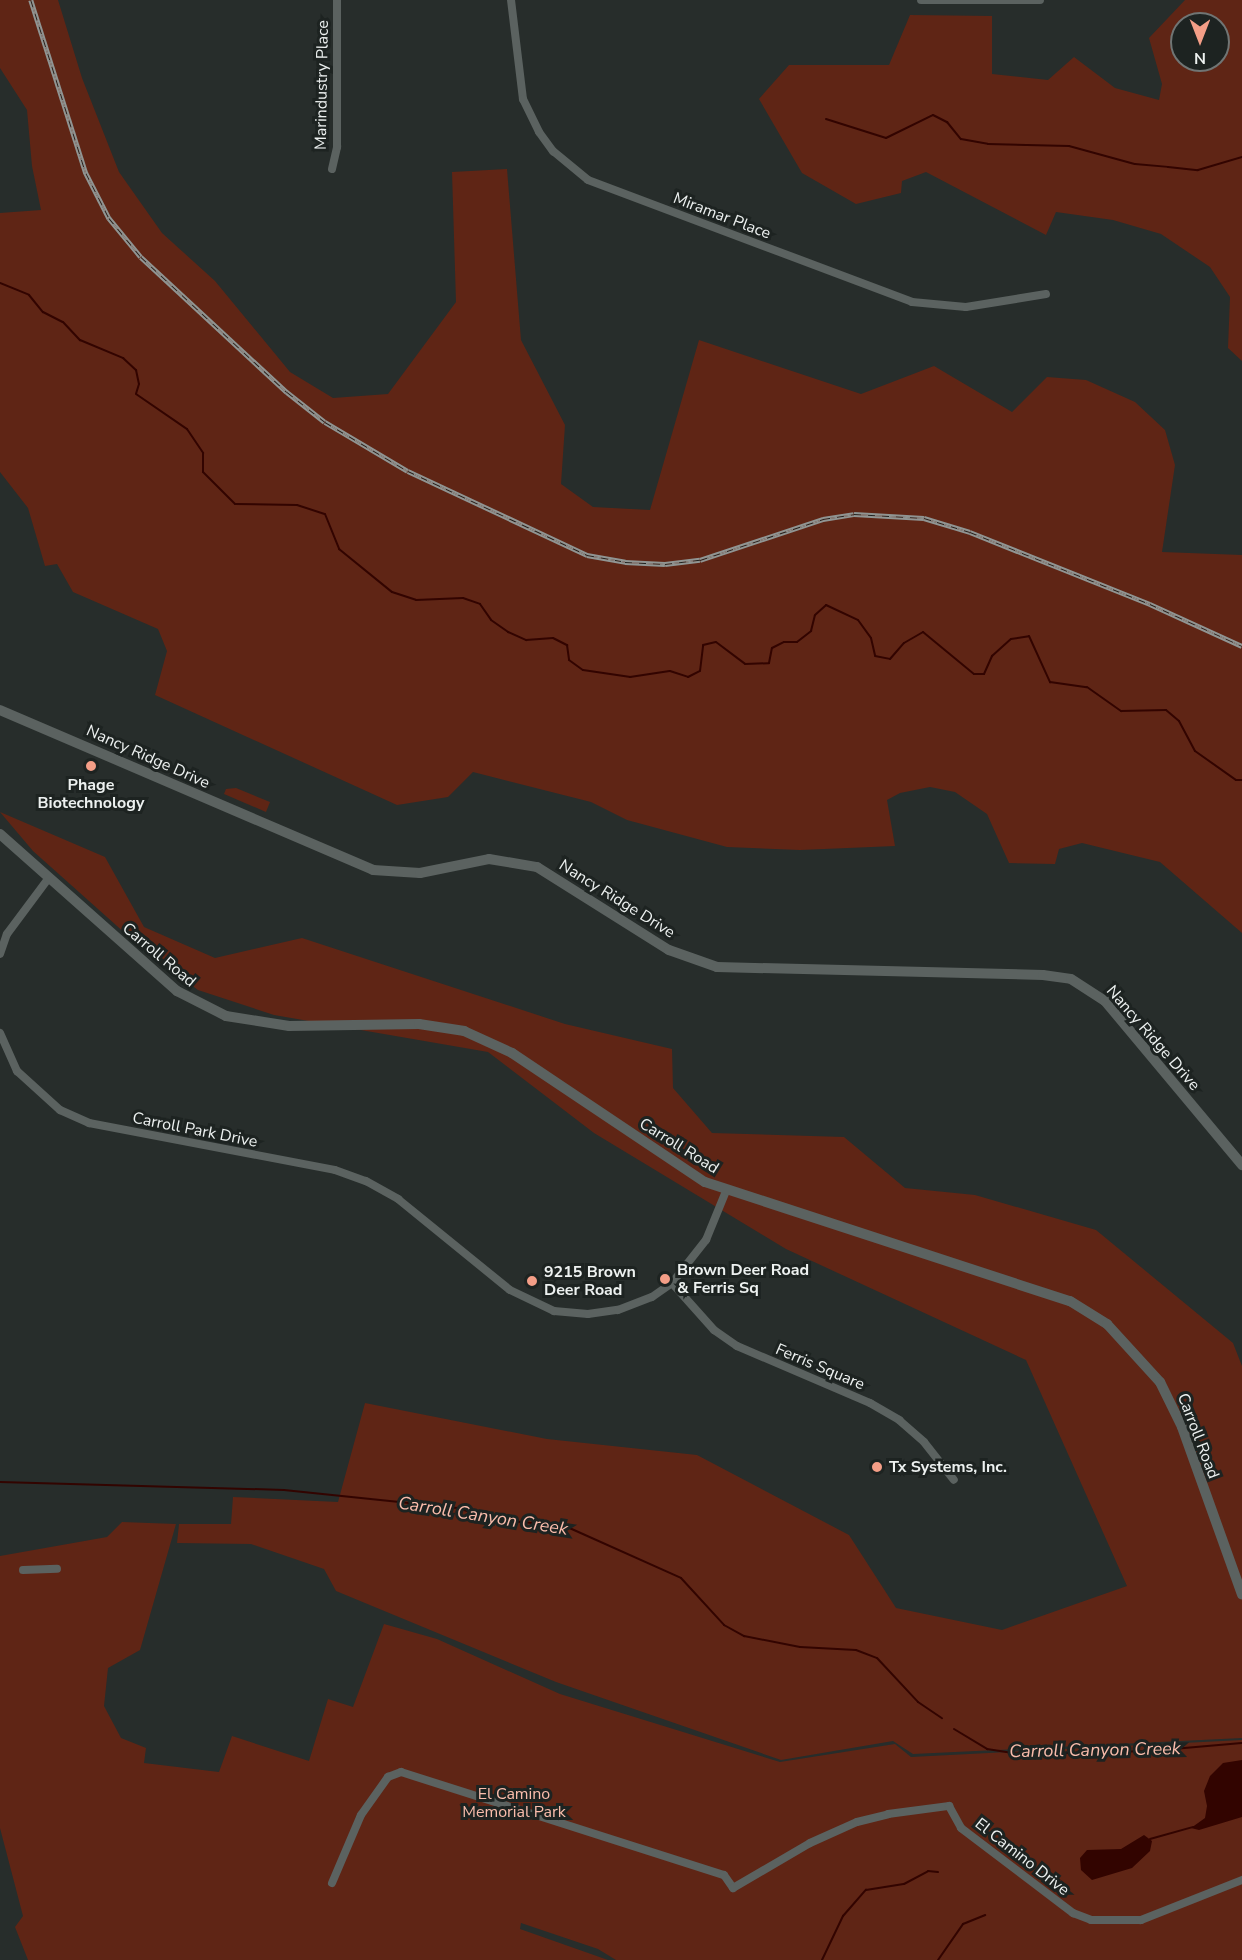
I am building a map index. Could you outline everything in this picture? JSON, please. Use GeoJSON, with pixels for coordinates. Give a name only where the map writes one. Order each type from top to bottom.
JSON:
{"type":"FeatureCollection","features":[{"type":"Feature","properties":{"kind":"main road","name":"Nancy Ridge Drive"},"geometry":{"type":"LineString","coordinates":[[0,710],[373,870],[420,873],[489,859],[537,867],[669,950],[717,967],[1043,975],[1071,979],[1105,1001],[1242,1165]]}},
{"type":"Feature","properties":{"kind":"main road","name":"Carroll Road"},"geometry":{"type":"LineString","coordinates":[[0,834],[48,879],[190,1000],[254,1023],[419,1024],[464,1031],[512,1053],[686,1172],[726,1191],[1039,1288],[1107,1324],[1160,1382],[1182,1427],[1242,1595]]}},
{"type":"Feature","properties":{"kind":"street","name":"Marindustry Place"},"geometry":{"type":"LineString","coordinates":[[332,170],[337,147],[337,0]]}},
{"type":"Feature","properties":{"kind":"street","name":"Miramar Place"},"geometry":{"type":"LineString","coordinates":[[511,0],[523,99],[539,132],[553,151],[588,180],[912,302],[966,307],[1046,294]]}},
{"type":"Feature","properties":{"kind":"street"},"geometry":{"type":"LineString","coordinates":[[921,0],[1040,1]]}},
{"type":"Feature","properties":{"kind":"street"},"geometry":{"type":"LineString","coordinates":[[0,954],[7,934],[48,879]]}},
{"type":"Feature","properties":{"kind":"street","name":"Carroll Park Drive"},"geometry":{"type":"LineString","coordinates":[[0,1033],[17,1071],[39,1094],[60,1110],[89,1123],[335,1170],[366,1181],[416,1213],[510,1290],[554,1311],[588,1314],[618,1310],[672,1283]]}},
{"type":"Feature","properties":{"kind":"street"},"geometry":{"type":"LineString","coordinates":[[672,1283],[706,1240],[726,1191]]}},
{"type":"Feature","properties":{"kind":"street","name":"Ferris Square"},"geometry":{"type":"LineString","coordinates":[[672,1283],[714,1330],[737,1346],[870,1403],[899,1420],[924,1442],[954,1480]]}},
{"type":"Feature","properties":{"kind":"street"},"geometry":{"type":"LineString","coordinates":[[23,1570],[57,1569]]}},
{"type":"Feature","properties":{"kind":"street","name":"El Camino Drive"},"geometry":{"type":"LineString","coordinates":[[332,1883],[360,1815],[388,1778],[401,1772],[724,1875],[733,1888],[810,1843],[857,1822],[888,1814],[949,1806],[961,1828],[1073,1913],[1091,1920],[1141,1920],[1242,1880]]}},
{"type":"Feature","properties":{"kind":"green space"},"geometry":{"type":"Polygon","coordinates":[[[0,0],[58,0],[82,78],[119,172],[162,233],[215,281],[290,372],[333,398],[388,394],[456,302],[452,172],[507,169],[521,340],[565,425],[561,484],[593,507],[650,510],[699,340],[861,394],[934,366],[1012,412],[1047,377],[1086,380],[1135,402],[1165,430],[1175,465],[1162,552],[1242,555],[1242,933],[1160,862],[1082,843],[1059,849],[1055,864],[1009,863],[987,814],[955,792],[930,787],[900,793],[887,800],[895,846],[800,850],[727,847],[627,820],[591,802],[473,772],[448,797],[397,805],[155,695],[167,651],[158,629],[73,592],[57,564],[45,566],[28,508],[0,472],[0,213],[41,210],[32,166],[27,110],[0,68],[0,0]]]}},
{"type":"Feature","properties":{"kind":"green space"},"geometry":{"type":"Polygon","coordinates":[[[1185,0],[1242,0],[1242,361],[1228,348],[1230,297],[1210,267],[1161,234],[1113,220],[1056,212],[1046,235],[926,172],[902,181],[901,193],[856,204],[802,173],[759,99],[789,65],[889,65],[910,15],[992,16],[992,74],[1048,80],[1074,57],[1115,88],[1159,100],[1162,84],[1149,38],[1170,16],[1170,72],[1230,72],[1230,12],[1174,12],[1185,0]]]}},
{"type":"Feature","properties":{"kind":"green space"},"geometry":{"type":"Polygon","coordinates":[[[236,788],[270,802],[266,812],[224,794],[226,789],[236,788]]]}},
{"type":"Feature","properties":{"kind":"green space"},"geometry":{"type":"Polygon","coordinates":[[[0,812],[105,857],[144,927],[215,958],[302,938],[565,1024],[672,1049],[673,1088],[712,1133],[844,1137],[905,1188],[975,1195],[1096,1230],[1233,1343],[1242,1366],[1242,1738],[913,1754],[893,1741],[781,1760],[556,1682],[336,1591],[324,1569],[251,1544],[177,1543],[179,1524],[231,1524],[233,1497],[338,1502],[365,1403],[547,1439],[697,1455],[849,1535],[896,1608],[1002,1630],[1127,1586],[1026,1360],[786,1249],[594,1133],[488,1052],[274,1015],[198,990],[145,951],[33,851],[0,812]]]}},
{"type":"Feature","properties":{"kind":"green space","name":"El Camino Memorial Park"},"geometry":{"type":"Polygon","coordinates":[[[122,1522],[176,1524],[140,1650],[108,1668],[104,1706],[121,1738],[146,1748],[144,1763],[219,1772],[232,1736],[309,1761],[328,1699],[353,1707],[384,1624],[437,1639],[560,1694],[780,1762],[895,1744],[911,1757],[1242,1740],[1242,1960],[616,1960],[598,1949],[521,1923],[520,1929],[608,1960],[28,1960],[15,1927],[23,1916],[0,1828],[0,1556],[107,1537],[122,1522]]]}},
{"type":"Feature","properties":{"kind":"shaded area"},"geometry":{"type":"Polygon","coordinates":[[[1242,1760],[1242,1817],[1199,1830],[1191,1828],[1205,1818],[1207,1806],[1204,1791],[1210,1776],[1223,1763],[1242,1760]]]}},
{"type":"Feature","properties":{"kind":"shaded area"},"geometry":{"type":"Polygon","coordinates":[[[1144,1835],[1152,1841],[1150,1851],[1132,1868],[1092,1880],[1081,1870],[1080,1858],[1087,1850],[1121,1849],[1144,1835]]]}},
{"type":"Feature","properties":{"kind":"waterway"},"geometry":{"type":"LineString","coordinates":[[826,119],[886,138],[933,115],[947,122],[961,139],[988,144],[1069,146],[1135,164],[1198,170],[1242,157]]}},
{"type":"Feature","properties":{"kind":"waterway"},"geometry":{"type":"LineString","coordinates":[[0,283],[29,295],[43,312],[63,322],[80,340],[123,358],[136,370],[139,384],[136,394],[187,429],[203,453],[203,472],[235,504],[297,505],[325,514],[339,549],[392,592],[416,600],[463,598],[480,604],[491,620],[508,632],[526,640],[553,638],[567,645],[569,660],[583,670],[630,677],[670,671],[688,677],[700,671],[703,645],[716,642],[745,664],[769,663],[772,648],[784,642],[797,642],[811,631],[815,615],[826,605],[858,620],[871,638],[875,656],[890,659],[904,643],[923,632],[974,674],[984,674],[992,656],[1011,639],[1029,636],[1050,682],[1087,687],[1121,711],[1166,710],[1179,721],[1195,751],[1236,780],[1242,780]]}},
{"type":"Feature","properties":{"kind":"waterway","name":"Carroll Canyon Creek"},"geometry":{"type":"LineString","coordinates":[[0,1482],[284,1490],[457,1508],[499,1520],[565,1526],[681,1578],[724,1625],[744,1636],[800,1647],[856,1650],[877,1658],[918,1702],[942,1718]]}},
{"type":"Feature","properties":{"kind":"waterway","name":"Carroll Canyon Creek"},"geometry":{"type":"LineString","coordinates":[[954,1729],[987,1749],[1018,1754],[1150,1751],[1242,1743]]}},
{"type":"Feature","properties":{"kind":"waterway"},"geometry":{"type":"LineString","coordinates":[[1150,1839],[1193,1827]]}},
{"type":"Feature","properties":{"kind":"waterway"},"geometry":{"type":"LineString","coordinates":[[822,1960],[843,1916],[866,1890],[904,1884],[928,1871],[938,1872]]}},
{"type":"Feature","properties":{"kind":"waterway"},"geometry":{"type":"LineString","coordinates":[[938,1960],[963,1924],[985,1915]]}},
{"type":"Feature","properties":{"kind":"railway"},"geometry":{"type":"LineString","coordinates":[[31,0],[86,173],[109,218],[141,257],[287,392],[325,422],[408,471],[587,555],[625,562],[665,564],[700,560],[823,519],[854,514],[924,518],[970,532],[1150,604],[1242,646]]}},
{"type":"Feature","properties":{"kind":"place","name":"Phage Biotechnology"},"geometry":{"type":"Point","coordinates":[91,766]}},
{"type":"Feature","properties":{"kind":"place","name":"Brown Deer Road & Ferris Sq"},"geometry":{"type":"Point","coordinates":[665,1279]}},
{"type":"Feature","properties":{"kind":"place","name":"9215 Brown Deer Road"},"geometry":{"type":"Point","coordinates":[532,1281]}},
{"type":"Feature","properties":{"kind":"place","name":"Tx Systems, Inc."},"geometry":{"type":"Point","coordinates":[877,1467]}}]}
